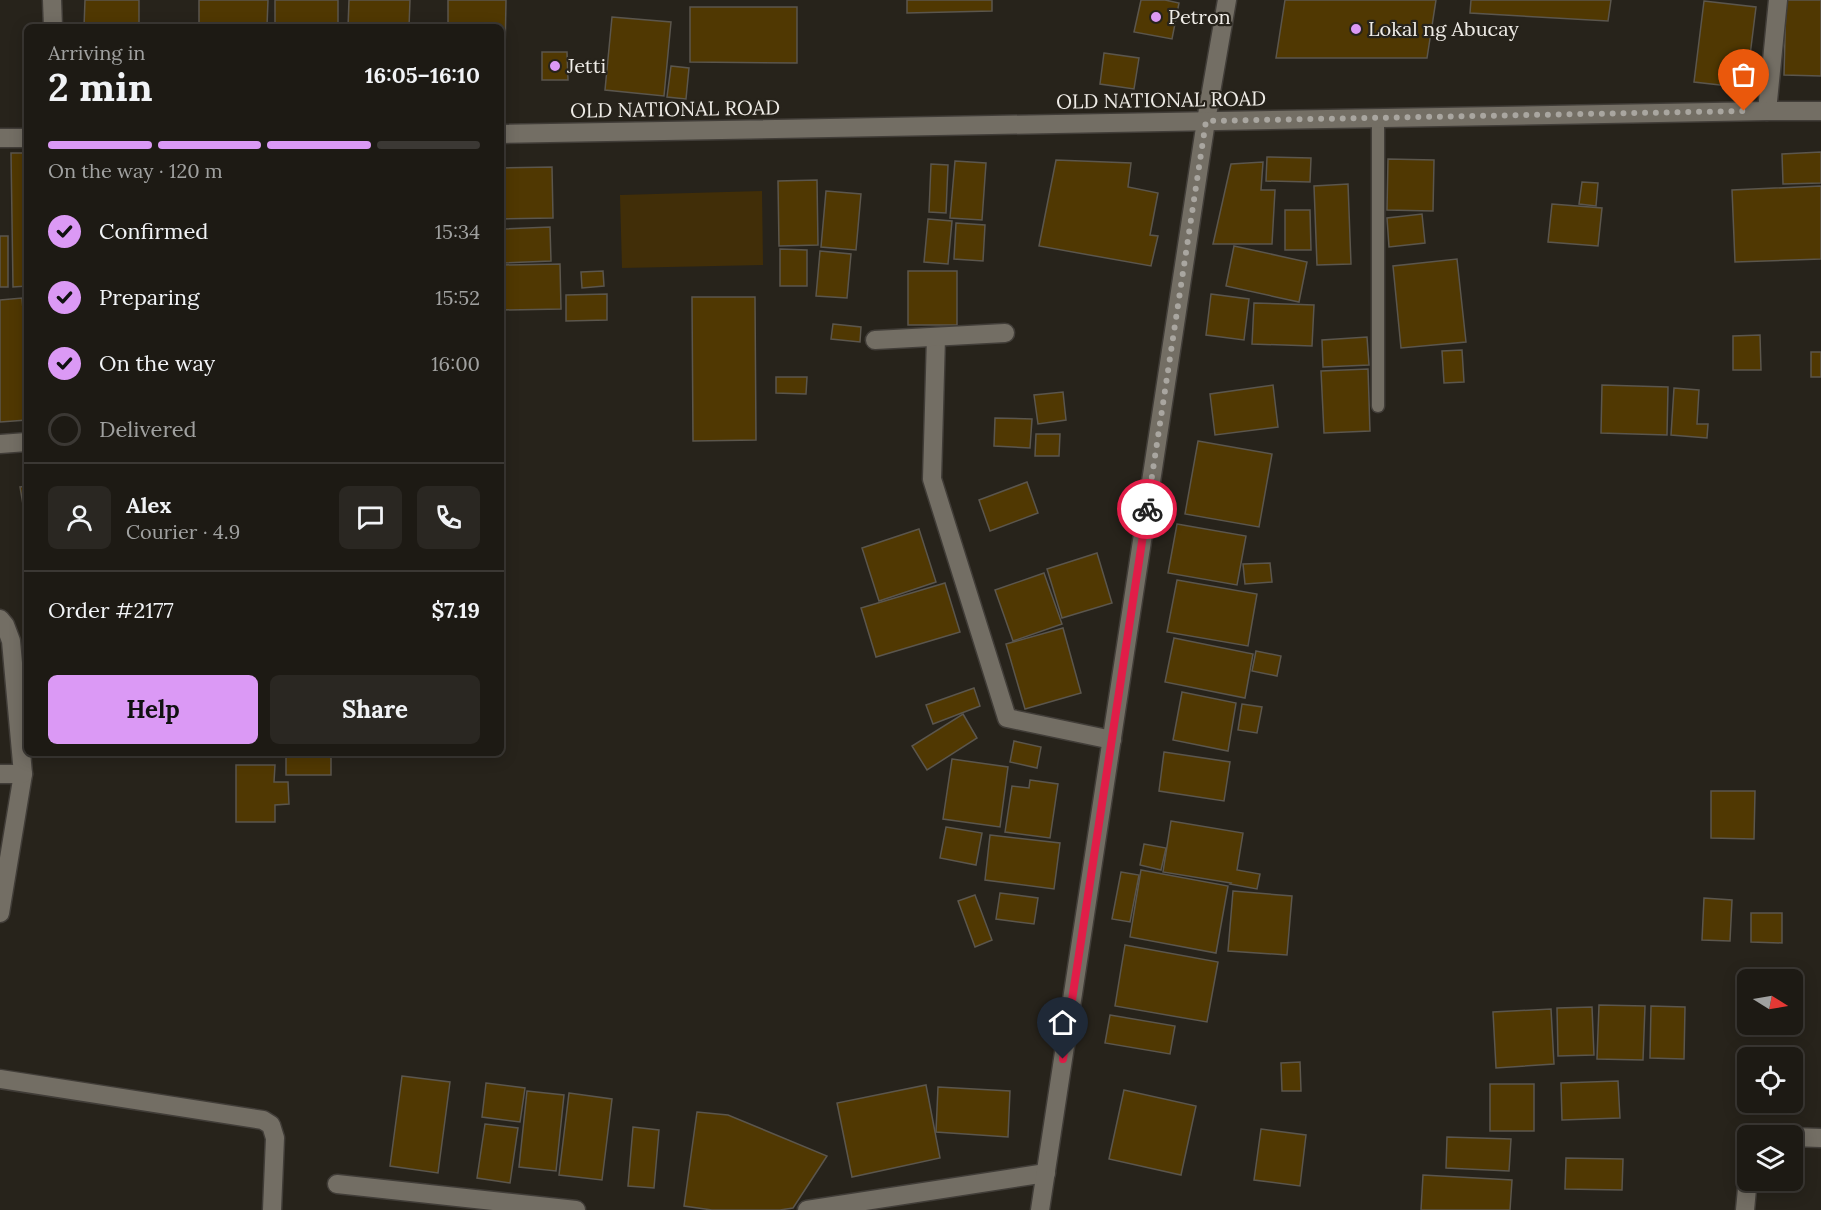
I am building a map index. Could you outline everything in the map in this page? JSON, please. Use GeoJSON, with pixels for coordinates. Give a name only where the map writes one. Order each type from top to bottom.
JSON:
{"type":"FeatureCollection","features":[{"type":"Feature","properties":{"kind":"street"},"geometry":{"type":"LineString","coordinates":[[52,0],[53,24]]}},
{"type":"Feature","properties":{"kind":"street"},"geometry":{"type":"LineString","coordinates":[[1040,1210],[1206,121],[1227,0]]}},
{"type":"Feature","properties":{"kind":"street"},"geometry":{"type":"LineString","coordinates":[[1767,111],[1778,0]]}},
{"type":"Feature","properties":{"kind":"street","name":"OLD NATIONAL ROAD"},"geometry":{"type":"LineString","coordinates":[[504,134],[1821,111]]}},
{"type":"Feature","properties":{"kind":"street"},"geometry":{"type":"LineString","coordinates":[[0,138],[24,138]]}},
{"type":"Feature","properties":{"kind":"street"},"geometry":{"type":"LineString","coordinates":[[875,340],[1005,333]]}},
{"type":"Feature","properties":{"kind":"street"},"geometry":{"type":"LineString","coordinates":[[936,337],[932,479],[1007,718],[1112,740]]}},
{"type":"Feature","properties":{"kind":"street"},"geometry":{"type":"LineString","coordinates":[[0,444],[24,442]]}},
{"type":"Feature","properties":{"kind":"street"},"geometry":{"type":"LineString","coordinates":[[0,620],[5,625],[11,641],[23,774],[0,913]]}},
{"type":"Feature","properties":{"kind":"street"},"geometry":{"type":"LineString","coordinates":[[0,774],[23,774]]}},
{"type":"Feature","properties":{"kind":"street"},"geometry":{"type":"LineString","coordinates":[[0,1079],[263,1120],[272,1125],[275,1138],[272,1210]]}},
{"type":"Feature","properties":{"kind":"street"},"geometry":{"type":"LineString","coordinates":[[1803,1137],[1821,1138]]}},
{"type":"Feature","properties":{"kind":"street"},"geometry":{"type":"LineString","coordinates":[[807,1210],[1046,1173]]}},
{"type":"Feature","properties":{"kind":"street"},"geometry":{"type":"LineString","coordinates":[[338,1184],[576,1210]]}},
{"type":"Feature","properties":{"kind":"street"},"geometry":{"type":"LineString","coordinates":[[1745,1210],[1747,1191]]}},
{"type":"Feature","properties":{"kind":"lane"},"geometry":{"type":"LineString","coordinates":[[1378,118],[1378,406]]}},
{"type":"Feature","properties":{"kind":"shaded area"},"geometry":{"type":"Polygon","coordinates":[[[762,191],[763,265],[622,268],[620,195],[762,191]]]}},
{"type":"Feature","properties":{"kind":"building"},"geometry":{"type":"Polygon","coordinates":[[[85,0],[139,0],[139,24],[84,24],[85,0]]]}},
{"type":"Feature","properties":{"kind":"building"},"geometry":{"type":"Polygon","coordinates":[[[199,0],[268,0],[267,24],[199,24],[199,0]]]}},
{"type":"Feature","properties":{"kind":"building"},"geometry":{"type":"Polygon","coordinates":[[[275,0],[338,0],[338,24],[275,24],[275,0]]]}},
{"type":"Feature","properties":{"kind":"building"},"geometry":{"type":"Polygon","coordinates":[[[349,0],[410,0],[409,24],[348,24],[349,0]]]}},
{"type":"Feature","properties":{"kind":"building"},"geometry":{"type":"Polygon","coordinates":[[[448,0],[506,0],[505,55],[504,24],[448,24],[448,0]]]}},
{"type":"Feature","properties":{"kind":"building"},"geometry":{"type":"Polygon","coordinates":[[[907,0],[992,0],[992,11],[907,13],[907,0]]]}},
{"type":"Feature","properties":{"kind":"building","name":"Petron"},"geometry":{"type":"Polygon","coordinates":[[[1141,0],[1165,0],[1179,3],[1172,39],[1134,32],[1141,0]]]}},
{"type":"Feature","properties":{"kind":"building","name":"Lokal ng Abucay"},"geometry":{"type":"Polygon","coordinates":[[[1285,0],[1436,0],[1427,58],[1276,58],[1285,0]]]}},
{"type":"Feature","properties":{"kind":"building","name":"Lokal ng Abucay"},"geometry":{"type":"Polygon","coordinates":[[[1471,0],[1611,0],[1608,21],[1470,13],[1471,0]]]}},
{"type":"Feature","properties":{"kind":"building"},"geometry":{"type":"Polygon","coordinates":[[[1786,0],[1821,0],[1821,76],[1784,75],[1786,0]]]}},
{"type":"Feature","properties":{"kind":"building"},"geometry":{"type":"Polygon","coordinates":[[[1704,1],[1756,7],[1746,88],[1694,82],[1704,1]]]}},
{"type":"Feature","properties":{"kind":"building"},"geometry":{"type":"Polygon","coordinates":[[[690,7],[797,7],[797,63],[690,62],[690,7]]]}},
{"type":"Feature","properties":{"kind":"building"},"geometry":{"type":"Polygon","coordinates":[[[612,17],[671,22],[664,96],[605,90],[612,17]]]}},
{"type":"Feature","properties":{"kind":"building","name":"Jetti"},"geometry":{"type":"Polygon","coordinates":[[[542,52],[567,52],[568,80],[542,80],[542,52]]]}},
{"type":"Feature","properties":{"kind":"building","name":"Petron"},"geometry":{"type":"Polygon","coordinates":[[[1104,53],[1139,58],[1134,89],[1100,84],[1104,53]]]}},
{"type":"Feature","properties":{"kind":"building"},"geometry":{"type":"Polygon","coordinates":[[[671,66],[689,68],[686,99],[667,97],[671,66]]]}},
{"type":"Feature","properties":{"kind":"building"},"geometry":{"type":"Polygon","coordinates":[[[1821,152],[1821,183],[1783,184],[1782,154],[1821,152]]]}},
{"type":"Feature","properties":{"kind":"building"},"geometry":{"type":"Polygon","coordinates":[[[11,153],[24,153],[24,286],[13,287],[11,153]]]}},
{"type":"Feature","properties":{"kind":"building"},"geometry":{"type":"Polygon","coordinates":[[[1267,157],[1311,158],[1310,182],[1266,181],[1267,157]]]}},
{"type":"Feature","properties":{"kind":"building"},"geometry":{"type":"Polygon","coordinates":[[[1388,159],[1434,160],[1433,211],[1387,210],[1388,159]]]}},
{"type":"Feature","properties":{"kind":"building"},"geometry":{"type":"Polygon","coordinates":[[[1056,160],[1131,163],[1128,187],[1158,193],[1150,235],[1158,236],[1151,266],[1039,246],[1056,160]]]}},
{"type":"Feature","properties":{"kind":"building"},"geometry":{"type":"Polygon","coordinates":[[[955,161],[986,163],[982,220],[950,218],[955,161]]]}},
{"type":"Feature","properties":{"kind":"building"},"geometry":{"type":"Polygon","coordinates":[[[1263,162],[1261,190],[1275,190],[1272,244],[1213,244],[1231,164],[1263,162]]]}},
{"type":"Feature","properties":{"kind":"building"},"geometry":{"type":"Polygon","coordinates":[[[931,164],[948,165],[946,213],[929,212],[931,164]]]}},
{"type":"Feature","properties":{"kind":"building"},"geometry":{"type":"Polygon","coordinates":[[[552,167],[553,218],[504,219],[504,168],[552,167]]]}},
{"type":"Feature","properties":{"kind":"building"},"geometry":{"type":"Polygon","coordinates":[[[817,180],[818,245],[779,246],[778,181],[817,180]]]}},
{"type":"Feature","properties":{"kind":"building"},"geometry":{"type":"Polygon","coordinates":[[[1582,182],[1598,183],[1596,206],[1579,204],[1582,182]]]}},
{"type":"Feature","properties":{"kind":"building"},"geometry":{"type":"Polygon","coordinates":[[[1348,184],[1351,264],[1317,265],[1314,186],[1348,184]]]}},
{"type":"Feature","properties":{"kind":"building"},"geometry":{"type":"Polygon","coordinates":[[[1821,186],[1821,259],[1735,262],[1732,190],[1821,186]]]}},
{"type":"Feature","properties":{"kind":"building"},"geometry":{"type":"Polygon","coordinates":[[[826,191],[861,194],[856,250],[821,247],[826,191]]]}},
{"type":"Feature","properties":{"kind":"building"},"geometry":{"type":"Polygon","coordinates":[[[1552,204],[1602,208],[1598,246],[1548,242],[1552,204]]]}},
{"type":"Feature","properties":{"kind":"building"},"geometry":{"type":"Polygon","coordinates":[[[1285,210],[1310,210],[1311,250],[1285,250],[1285,210]]]}},
{"type":"Feature","properties":{"kind":"building"},"geometry":{"type":"Polygon","coordinates":[[[1422,214],[1425,243],[1389,247],[1387,218],[1422,214]]]}},
{"type":"Feature","properties":{"kind":"building"},"geometry":{"type":"Polygon","coordinates":[[[928,219],[952,221],[948,264],[924,262],[928,219]]]}},
{"type":"Feature","properties":{"kind":"building"},"geometry":{"type":"Polygon","coordinates":[[[956,223],[985,225],[983,261],[954,259],[956,223]]]}},
{"type":"Feature","properties":{"kind":"building"},"geometry":{"type":"Polygon","coordinates":[[[550,227],[551,261],[504,263],[504,229],[550,227]]]}},
{"type":"Feature","properties":{"kind":"building"},"geometry":{"type":"Polygon","coordinates":[[[0,236],[8,236],[8,287],[0,287],[0,236]]]}},
{"type":"Feature","properties":{"kind":"building"},"geometry":{"type":"Polygon","coordinates":[[[1234,246],[1307,262],[1299,302],[1226,286],[1234,246]]]}},
{"type":"Feature","properties":{"kind":"building"},"geometry":{"type":"Polygon","coordinates":[[[780,249],[807,250],[807,286],[780,286],[780,249]]]}},
{"type":"Feature","properties":{"kind":"building"},"geometry":{"type":"Polygon","coordinates":[[[820,251],[851,254],[847,298],[816,296],[820,251]]]}},
{"type":"Feature","properties":{"kind":"building"},"geometry":{"type":"Polygon","coordinates":[[[1457,259],[1466,342],[1401,348],[1393,266],[1457,259]]]}},
{"type":"Feature","properties":{"kind":"building"},"geometry":{"type":"Polygon","coordinates":[[[560,264],[561,309],[504,310],[504,265],[560,264]]]}},
{"type":"Feature","properties":{"kind":"building"},"geometry":{"type":"Polygon","coordinates":[[[603,271],[604,286],[582,288],[581,272],[603,271]]]}},
{"type":"Feature","properties":{"kind":"building"},"geometry":{"type":"Polygon","coordinates":[[[908,271],[957,271],[957,325],[908,325],[908,271]]]}},
{"type":"Feature","properties":{"kind":"building"},"geometry":{"type":"Polygon","coordinates":[[[607,294],[607,320],[566,321],[566,295],[607,294]]]}},
{"type":"Feature","properties":{"kind":"building"},"geometry":{"type":"Polygon","coordinates":[[[1211,294],[1249,299],[1244,340],[1206,335],[1211,294]]]}},
{"type":"Feature","properties":{"kind":"building"},"geometry":{"type":"Polygon","coordinates":[[[692,297],[755,297],[756,440],[693,441],[692,297]]]}},
{"type":"Feature","properties":{"kind":"building"},"geometry":{"type":"Polygon","coordinates":[[[22,298],[24,420],[0,422],[0,300],[22,298]]]}},
{"type":"Feature","properties":{"kind":"building"},"geometry":{"type":"Polygon","coordinates":[[[1254,303],[1314,305],[1312,346],[1252,344],[1254,303]]]}},
{"type":"Feature","properties":{"kind":"building"},"geometry":{"type":"Polygon","coordinates":[[[833,324],[861,327],[860,342],[831,339],[833,324]]]}},
{"type":"Feature","properties":{"kind":"building"},"geometry":{"type":"Polygon","coordinates":[[[1760,335],[1761,370],[1733,370],[1733,336],[1760,335]]]}},
{"type":"Feature","properties":{"kind":"building"},"geometry":{"type":"Polygon","coordinates":[[[1367,337],[1369,365],[1323,367],[1322,340],[1367,337]]]}},
{"type":"Feature","properties":{"kind":"building"},"geometry":{"type":"Polygon","coordinates":[[[1462,350],[1464,382],[1444,383],[1442,351],[1462,350]]]}},
{"type":"Feature","properties":{"kind":"building"},"geometry":{"type":"Polygon","coordinates":[[[1811,352],[1821,352],[1821,377],[1811,377],[1811,352]]]}},
{"type":"Feature","properties":{"kind":"building"},"geometry":{"type":"Polygon","coordinates":[[[1368,369],[1370,431],[1324,433],[1321,371],[1368,369]]]}},
{"type":"Feature","properties":{"kind":"building"},"geometry":{"type":"Polygon","coordinates":[[[776,377],[807,377],[806,394],[776,393],[776,377]]]}},
{"type":"Feature","properties":{"kind":"building"},"geometry":{"type":"Polygon","coordinates":[[[1273,385],[1278,427],[1215,435],[1210,394],[1273,385]]]}},
{"type":"Feature","properties":{"kind":"building"},"geometry":{"type":"Polygon","coordinates":[[[1602,385],[1668,387],[1667,435],[1601,433],[1602,385]]]}},
{"type":"Feature","properties":{"kind":"building"},"geometry":{"type":"Polygon","coordinates":[[[1674,388],[1699,390],[1697,424],[1708,424],[1707,438],[1671,435],[1674,388]]]}},
{"type":"Feature","properties":{"kind":"building"},"geometry":{"type":"Polygon","coordinates":[[[1063,392],[1066,420],[1038,424],[1034,395],[1063,392]]]}},
{"type":"Feature","properties":{"kind":"building"},"geometry":{"type":"Polygon","coordinates":[[[995,418],[1032,419],[1030,448],[994,446],[995,418]]]}},
{"type":"Feature","properties":{"kind":"building"},"geometry":{"type":"Polygon","coordinates":[[[1036,434],[1060,434],[1059,456],[1035,456],[1036,434]]]}},
{"type":"Feature","properties":{"kind":"building"},"geometry":{"type":"Polygon","coordinates":[[[1198,441],[1272,454],[1259,527],[1185,514],[1198,441]]]}},
{"type":"Feature","properties":{"kind":"building"},"geometry":{"type":"Polygon","coordinates":[[[1027,482],[1038,513],[990,531],[979,500],[1027,482]]]}},
{"type":"Feature","properties":{"kind":"building"},"geometry":{"type":"Polygon","coordinates":[[[24,486],[24,510],[20,487],[24,486]]]}},
{"type":"Feature","properties":{"kind":"building"},"geometry":{"type":"Polygon","coordinates":[[[1177,524],[1246,536],[1237,585],[1168,573],[1177,524]]]}},
{"type":"Feature","properties":{"kind":"building"},"geometry":{"type":"Polygon","coordinates":[[[919,529],[936,582],[879,601],[862,548],[919,529]]]}},
{"type":"Feature","properties":{"kind":"building"},"geometry":{"type":"Polygon","coordinates":[[[1097,553],[1112,603],[1062,618],[1047,569],[1097,553]]]}},
{"type":"Feature","properties":{"kind":"building"},"geometry":{"type":"Polygon","coordinates":[[[1270,563],[1272,582],[1245,584],[1243,564],[1270,563]]]}},
{"type":"Feature","properties":{"kind":"building"},"geometry":{"type":"Polygon","coordinates":[[[1044,573],[1062,624],[1013,641],[995,590],[1044,573]]]}},
{"type":"Feature","properties":{"kind":"building"},"geometry":{"type":"Polygon","coordinates":[[[1177,580],[1257,594],[1248,646],[1167,632],[1177,580]]]}},
{"type":"Feature","properties":{"kind":"building"},"geometry":{"type":"Polygon","coordinates":[[[945,583],[960,632],[876,657],[861,608],[945,583]]]}},
{"type":"Feature","properties":{"kind":"building"},"geometry":{"type":"Polygon","coordinates":[[[1063,628],[1081,693],[1025,709],[1006,644],[1063,628]]]}},
{"type":"Feature","properties":{"kind":"building"},"geometry":{"type":"Polygon","coordinates":[[[1174,638],[1253,654],[1245,698],[1165,682],[1174,638]]]}},
{"type":"Feature","properties":{"kind":"building"},"geometry":{"type":"Polygon","coordinates":[[[1256,651],[1281,656],[1277,676],[1252,671],[1256,651]]]}},
{"type":"Feature","properties":{"kind":"building"},"geometry":{"type":"Polygon","coordinates":[[[974,688],[980,706],[933,724],[926,705],[974,688]]]}},
{"type":"Feature","properties":{"kind":"building"},"geometry":{"type":"Polygon","coordinates":[[[1182,692],[1236,703],[1228,751],[1173,740],[1182,692]]]}},
{"type":"Feature","properties":{"kind":"building"},"geometry":{"type":"Polygon","coordinates":[[[1242,704],[1262,707],[1257,733],[1238,730],[1242,704]]]}},
{"type":"Feature","properties":{"kind":"building"},"geometry":{"type":"Polygon","coordinates":[[[963,714],[977,738],[927,770],[912,746],[963,714]]]}},
{"type":"Feature","properties":{"kind":"building"},"geometry":{"type":"Polygon","coordinates":[[[1014,741],[1041,747],[1037,768],[1010,762],[1014,741]]]}},
{"type":"Feature","properties":{"kind":"building"},"geometry":{"type":"Polygon","coordinates":[[[1164,752],[1230,762],[1224,801],[1159,791],[1164,752]]]}},
{"type":"Feature","properties":{"kind":"building"},"geometry":{"type":"Polygon","coordinates":[[[286,756],[331,756],[331,775],[286,775],[286,756]]]}},
{"type":"Feature","properties":{"kind":"building"},"geometry":{"type":"Polygon","coordinates":[[[952,759],[1008,767],[1000,827],[943,819],[952,759]]]}},
{"type":"Feature","properties":{"kind":"building"},"geometry":{"type":"Polygon","coordinates":[[[236,765],[275,765],[274,782],[288,782],[289,804],[275,805],[275,822],[236,822],[236,765]]]}},
{"type":"Feature","properties":{"kind":"building"},"geometry":{"type":"Polygon","coordinates":[[[1030,780],[1058,784],[1050,838],[1005,832],[1012,786],[1029,788],[1030,780]]]}},
{"type":"Feature","properties":{"kind":"building"},"geometry":{"type":"Polygon","coordinates":[[[1711,791],[1755,791],[1754,839],[1711,838],[1711,791]]]}},
{"type":"Feature","properties":{"kind":"building"},"geometry":{"type":"Polygon","coordinates":[[[1171,821],[1243,833],[1237,870],[1260,874],[1257,889],[1163,872],[1171,821]]]}},
{"type":"Feature","properties":{"kind":"building"},"geometry":{"type":"Polygon","coordinates":[[[946,827],[982,833],[976,865],[940,858],[946,827]]]}},
{"type":"Feature","properties":{"kind":"building"},"geometry":{"type":"Polygon","coordinates":[[[990,835],[1060,843],[1054,889],[985,880],[990,835]]]}},
{"type":"Feature","properties":{"kind":"building"},"geometry":{"type":"Polygon","coordinates":[[[1144,844],[1166,848],[1161,870],[1140,865],[1144,844]]]}},
{"type":"Feature","properties":{"kind":"building"},"geometry":{"type":"Polygon","coordinates":[[[1141,870],[1228,886],[1216,953],[1130,937],[1141,870]]]}},
{"type":"Feature","properties":{"kind":"building"},"geometry":{"type":"Polygon","coordinates":[[[1121,872],[1139,875],[1130,922],[1112,919],[1121,872]]]}},
{"type":"Feature","properties":{"kind":"building"},"geometry":{"type":"Polygon","coordinates":[[[1233,891],[1292,896],[1287,955],[1228,951],[1233,891]]]}},
{"type":"Feature","properties":{"kind":"building"},"geometry":{"type":"Polygon","coordinates":[[[1000,893],[1038,898],[1034,924],[996,919],[1000,893]]]}},
{"type":"Feature","properties":{"kind":"building"},"geometry":{"type":"Polygon","coordinates":[[[975,895],[992,940],[975,947],[958,901],[975,895]]]}},
{"type":"Feature","properties":{"kind":"building"},"geometry":{"type":"Polygon","coordinates":[[[1704,898],[1732,900],[1730,941],[1702,940],[1704,898]]]}},
{"type":"Feature","properties":{"kind":"building"},"geometry":{"type":"Polygon","coordinates":[[[1751,913],[1782,913],[1782,943],[1751,942],[1751,913]]]}},
{"type":"Feature","properties":{"kind":"building"},"geometry":{"type":"Polygon","coordinates":[[[1125,945],[1218,962],[1207,1022],[1115,1006],[1125,945]]]}},
{"type":"Feature","properties":{"kind":"building"},"geometry":{"type":"Polygon","coordinates":[[[1599,1005],[1645,1006],[1643,1060],[1597,1059],[1599,1005]]]}},
{"type":"Feature","properties":{"kind":"building"},"geometry":{"type":"Polygon","coordinates":[[[1651,1006],[1685,1007],[1684,1059],[1650,1058],[1651,1006]]]}},
{"type":"Feature","properties":{"kind":"building"},"geometry":{"type":"Polygon","coordinates":[[[1592,1007],[1594,1055],[1558,1056],[1557,1008],[1592,1007]]]}},
{"type":"Feature","properties":{"kind":"building"},"geometry":{"type":"Polygon","coordinates":[[[1551,1009],[1554,1064],[1496,1068],[1493,1012],[1551,1009]]]}},
{"type":"Feature","properties":{"kind":"building"},"geometry":{"type":"Polygon","coordinates":[[[1110,1015],[1175,1026],[1170,1054],[1105,1043],[1110,1015]]]}},
{"type":"Feature","properties":{"kind":"building"},"geometry":{"type":"Polygon","coordinates":[[[1300,1062],[1301,1091],[1282,1091],[1281,1063],[1300,1062]]]}},
{"type":"Feature","properties":{"kind":"building"},"geometry":{"type":"Polygon","coordinates":[[[402,1076],[450,1082],[438,1173],[390,1166],[402,1076]]]}},
{"type":"Feature","properties":{"kind":"building"},"geometry":{"type":"Polygon","coordinates":[[[1618,1081],[1620,1118],[1562,1120],[1561,1083],[1618,1081]]]}},
{"type":"Feature","properties":{"kind":"building"},"geometry":{"type":"Polygon","coordinates":[[[486,1083],[525,1088],[520,1122],[482,1117],[486,1083]]]}},
{"type":"Feature","properties":{"kind":"building"},"geometry":{"type":"Polygon","coordinates":[[[1490,1084],[1534,1084],[1534,1131],[1490,1131],[1490,1084]]]}},
{"type":"Feature","properties":{"kind":"building"},"geometry":{"type":"Polygon","coordinates":[[[926,1085],[940,1158],[852,1177],[837,1103],[926,1085]]]}},
{"type":"Feature","properties":{"kind":"building"},"geometry":{"type":"Polygon","coordinates":[[[938,1087],[1010,1091],[1008,1137],[936,1132],[938,1087]]]}},
{"type":"Feature","properties":{"kind":"building"},"geometry":{"type":"Polygon","coordinates":[[[1124,1090],[1196,1106],[1181,1175],[1109,1159],[1124,1090]]]}},
{"type":"Feature","properties":{"kind":"building"},"geometry":{"type":"Polygon","coordinates":[[[527,1091],[564,1095],[556,1171],[519,1167],[527,1091]]]}},
{"type":"Feature","properties":{"kind":"building"},"geometry":{"type":"Polygon","coordinates":[[[569,1093],[612,1099],[602,1180],[559,1175],[569,1093]]]}},
{"type":"Feature","properties":{"kind":"building"},"geometry":{"type":"Polygon","coordinates":[[[697,1112],[728,1115],[827,1156],[793,1208],[712,1210],[684,1206],[697,1112]]]}},
{"type":"Feature","properties":{"kind":"building"},"geometry":{"type":"Polygon","coordinates":[[[485,1124],[518,1128],[510,1183],[477,1178],[485,1124]]]}},
{"type":"Feature","properties":{"kind":"building"},"geometry":{"type":"Polygon","coordinates":[[[633,1127],[659,1130],[654,1188],[628,1186],[633,1127]]]}},
{"type":"Feature","properties":{"kind":"building"},"geometry":{"type":"Polygon","coordinates":[[[1261,1129],[1306,1135],[1300,1186],[1254,1180],[1261,1129]]]}},
{"type":"Feature","properties":{"kind":"building"},"geometry":{"type":"Polygon","coordinates":[[[1447,1137],[1511,1139],[1509,1171],[1446,1168],[1447,1137]]]}},
{"type":"Feature","properties":{"kind":"building"},"geometry":{"type":"Polygon","coordinates":[[[1566,1158],[1623,1159],[1622,1190],[1565,1189],[1566,1158]]]}},
{"type":"Feature","properties":{"kind":"building"},"geometry":{"type":"Polygon","coordinates":[[[1423,1175],[1512,1180],[1510,1210],[1421,1210],[1423,1175]]]}},
{"type":"Feature","properties":{"kind":"way so far"},"geometry":{"type":"LineString","coordinates":[[1147,509],[1206,121],[1744,111]]}},
{"type":"Feature","properties":{"kind":"place","name":"Petron"},"geometry":{"type":"Point","coordinates":[1156,17]}},
{"type":"Feature","properties":{"kind":"place","name":"Lokal ng Abucay"},"geometry":{"type":"Point","coordinates":[1356,29]}},
{"type":"Feature","properties":{"kind":"place","name":"Jetti"},"geometry":{"type":"Point","coordinates":[555,66]}},
{"type":"Feature","properties":{"kind":"route"},"geometry":{"type":"LineString","coordinates":[[1063,1059],[1147,509]]}}]}
